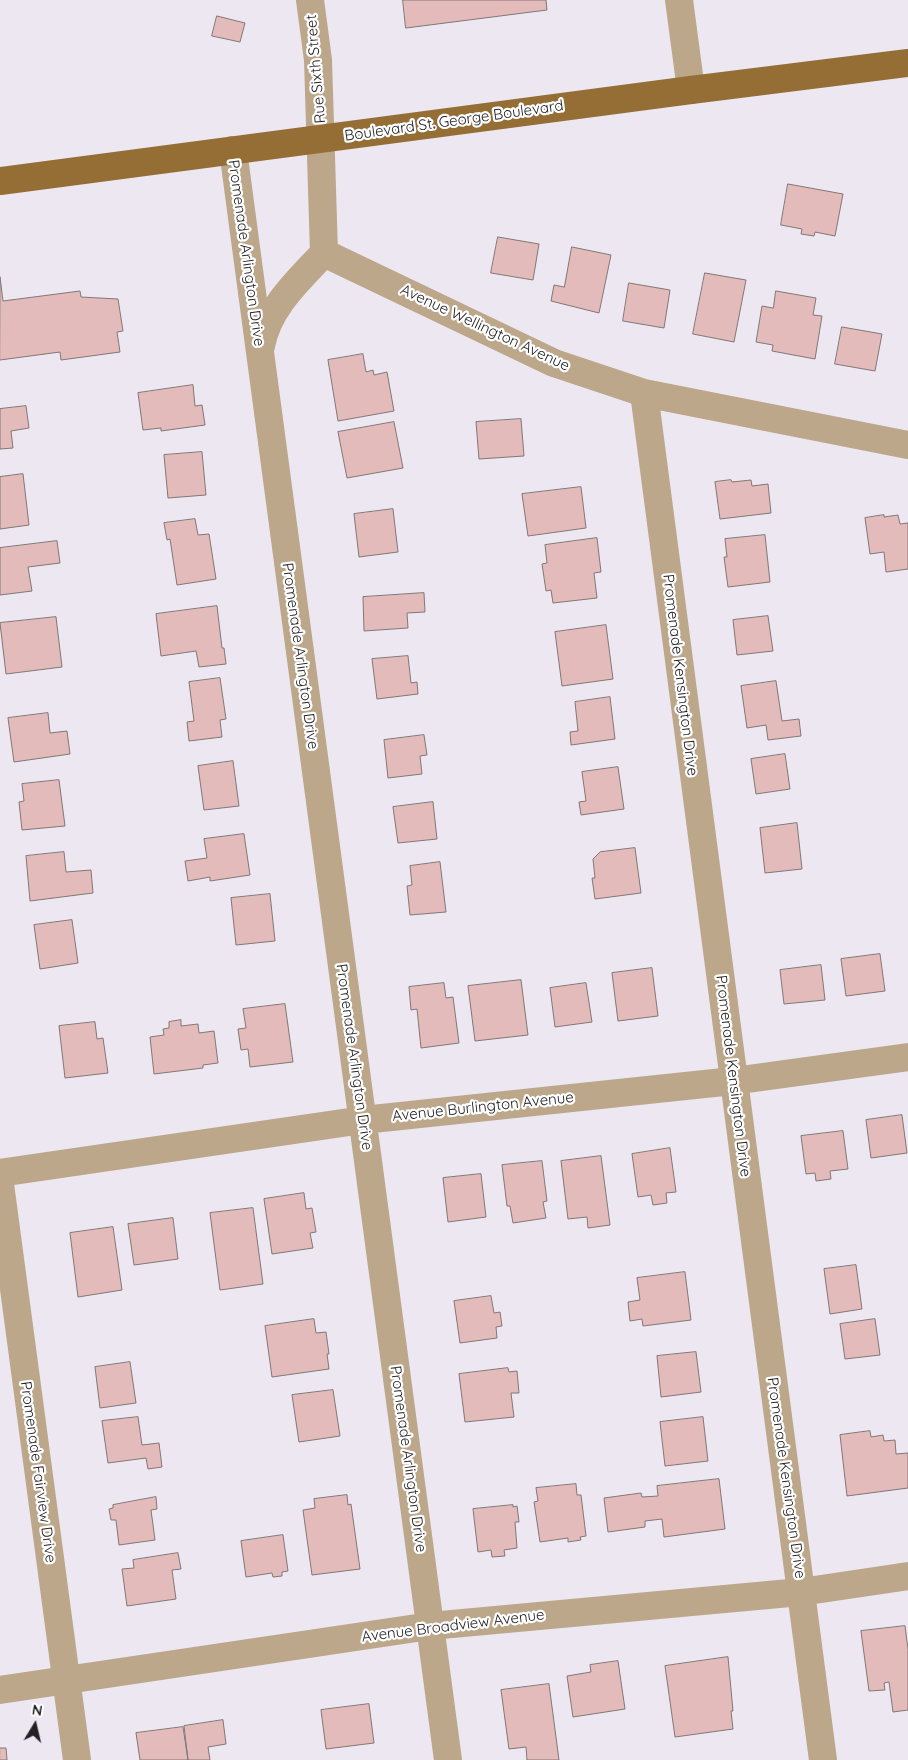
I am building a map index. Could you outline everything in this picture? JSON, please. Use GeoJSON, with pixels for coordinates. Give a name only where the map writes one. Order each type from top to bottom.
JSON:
{"type":"FeatureCollection","features":[{"type":"Feature","properties":{"kind":"main road","name":"Boulevard St. George Boulevard"},"geometry":{"type":"LineString","coordinates":[[0,181],[908,63]]}},
{"type":"Feature","properties":{"kind":"street","name":"Rue Sixth Street"},"geometry":{"type":"LineString","coordinates":[[310,0],[318,60],[321,138]]}},
{"type":"Feature","properties":{"kind":"street"},"geometry":{"type":"LineString","coordinates":[[680,0],[691,90]]}},
{"type":"Feature","properties":{"kind":"street"},"geometry":{"type":"LineString","coordinates":[[321,138],[324,253]]}},
{"type":"Feature","properties":{"kind":"street","name":"Promenade Arlington Drive"},"geometry":{"type":"LineString","coordinates":[[233,150],[448,1760]]}},
{"type":"Feature","properties":{"kind":"street","name":"Promenade Arlington Drive"},"geometry":{"type":"LineString","coordinates":[[260,355],[266,328],[276,308],[283,297],[324,253]]}},
{"type":"Feature","properties":{"kind":"street","name":"Avenue Wellington Avenue"},"geometry":{"type":"LineString","coordinates":[[324,253],[554,363],[644,393],[908,445]]}},
{"type":"Feature","properties":{"kind":"street","name":"Promenade Kensington Drive"},"geometry":{"type":"LineString","coordinates":[[644,393],[823,1760]]}},
{"type":"Feature","properties":{"kind":"street","name":"Avenue Burlington Avenue"},"geometry":{"type":"LineString","coordinates":[[0,1173],[363,1120],[733,1081],[908,1057]]}},
{"type":"Feature","properties":{"kind":"street","name":"Promenade Fairview Drive"},"geometry":{"type":"LineString","coordinates":[[0,1184],[77,1760]]}},
{"type":"Feature","properties":{"kind":"street","name":"Avenue Broadview Avenue"},"geometry":{"type":"LineString","coordinates":[[0,1690],[430,1626],[801,1592],[908,1576]]}},
{"type":"Feature","properties":{"kind":"building"},"geometry":{"type":"Polygon","coordinates":[[[403,0],[546,0],[547,10],[406,28],[403,0]]]}},
{"type":"Feature","properties":{"kind":"building"},"geometry":{"type":"Polygon","coordinates":[[[217,16],[245,23],[240,42],[212,36],[217,16]]]}},
{"type":"Feature","properties":{"kind":"building"},"geometry":{"type":"Polygon","coordinates":[[[788,184],[843,194],[835,236],[815,232],[814,236],[801,234],[802,229],[781,225],[788,184]]]}},
{"type":"Feature","properties":{"kind":"building"},"geometry":{"type":"Polygon","coordinates":[[[498,237],[539,244],[533,280],[491,273],[498,237]]]}},
{"type":"Feature","properties":{"kind":"building"},"geometry":{"type":"Polygon","coordinates":[[[572,247],[611,255],[599,313],[551,301],[554,285],[564,287],[572,247]]]}},
{"type":"Feature","properties":{"kind":"building"},"geometry":{"type":"Polygon","coordinates":[[[705,273],[746,280],[734,342],[693,334],[705,273]]]}},
{"type":"Feature","properties":{"kind":"building"},"geometry":{"type":"Polygon","coordinates":[[[0,277],[3,301],[80,291],[81,297],[118,299],[123,331],[117,332],[120,352],[61,360],[60,352],[0,360],[0,277]]]}},
{"type":"Feature","properties":{"kind":"building"},"geometry":{"type":"Polygon","coordinates":[[[629,283],[670,290],[664,328],[623,321],[629,283]]]}},
{"type":"Feature","properties":{"kind":"building"},"geometry":{"type":"Polygon","coordinates":[[[776,291],[816,298],[813,315],[822,316],[815,359],[772,351],[773,345],[756,342],[762,306],[773,308],[776,291]]]}},
{"type":"Feature","properties":{"kind":"building"},"geometry":{"type":"Polygon","coordinates":[[[842,327],[882,334],[875,371],[835,364],[842,327]]]}},
{"type":"Feature","properties":{"kind":"building"},"geometry":{"type":"Polygon","coordinates":[[[363,354],[366,372],[373,370],[374,375],[387,372],[394,411],[338,421],[328,360],[363,354]]]}},
{"type":"Feature","properties":{"kind":"building"},"geometry":{"type":"Polygon","coordinates":[[[193,385],[195,406],[202,405],[205,425],[161,431],[161,428],[143,430],[138,393],[193,385]]]}},
{"type":"Feature","properties":{"kind":"building"},"geometry":{"type":"Polygon","coordinates":[[[26,406],[29,428],[11,431],[13,448],[0,449],[0,409],[26,406]]]}},
{"type":"Feature","properties":{"kind":"building"},"geometry":{"type":"Polygon","coordinates":[[[521,419],[524,456],[479,459],[476,422],[521,419]]]}},
{"type":"Feature","properties":{"kind":"building"},"geometry":{"type":"Polygon","coordinates":[[[394,422],[403,468],[347,478],[338,432],[394,422]]]}},
{"type":"Feature","properties":{"kind":"building"},"geometry":{"type":"Polygon","coordinates":[[[202,452],[206,495],[168,498],[164,455],[202,452]]]}},
{"type":"Feature","properties":{"kind":"building"},"geometry":{"type":"Polygon","coordinates":[[[23,474],[29,525],[0,529],[0,477],[23,474]]]}},
{"type":"Feature","properties":{"kind":"building"},"geometry":{"type":"Polygon","coordinates":[[[731,480],[732,482],[751,480],[752,486],[768,484],[771,513],[720,519],[715,482],[731,480]]]}},
{"type":"Feature","properties":{"kind":"building"},"geometry":{"type":"Polygon","coordinates":[[[581,487],[586,528],[528,536],[522,494],[581,487]]]}},
{"type":"Feature","properties":{"kind":"building"},"geometry":{"type":"Polygon","coordinates":[[[393,509],[398,552],[359,557],[354,514],[393,509]]]}},
{"type":"Feature","properties":{"kind":"building"},"geometry":{"type":"Polygon","coordinates":[[[884,515],[884,517],[898,515],[900,524],[908,523],[908,569],[886,572],[884,552],[870,554],[865,518],[884,515]]]}},
{"type":"Feature","properties":{"kind":"building"},"geometry":{"type":"Polygon","coordinates":[[[195,519],[198,535],[209,534],[216,579],[177,585],[170,539],[167,540],[164,523],[195,519]]]}},
{"type":"Feature","properties":{"kind":"building"},"geometry":{"type":"Polygon","coordinates":[[[765,535],[770,582],[728,587],[724,557],[727,557],[725,539],[765,535]]]}},
{"type":"Feature","properties":{"kind":"building"},"geometry":{"type":"Polygon","coordinates":[[[597,538],[601,572],[594,573],[597,598],[553,603],[551,590],[546,591],[542,564],[547,563],[545,545],[597,538]]]}},
{"type":"Feature","properties":{"kind":"building"},"geometry":{"type":"Polygon","coordinates":[[[57,541],[60,563],[28,567],[32,591],[0,595],[0,548],[57,541]]]}},
{"type":"Feature","properties":{"kind":"building"},"geometry":{"type":"Polygon","coordinates":[[[424,593],[425,612],[407,613],[408,628],[364,631],[363,597],[424,593]]]}},
{"type":"Feature","properties":{"kind":"building"},"geometry":{"type":"Polygon","coordinates":[[[217,606],[226,664],[199,667],[196,651],[161,656],[156,614],[217,606]]]}},
{"type":"Feature","properties":{"kind":"building"},"geometry":{"type":"Polygon","coordinates":[[[768,616],[773,651],[737,655],[733,620],[768,616]]]}},
{"type":"Feature","properties":{"kind":"building"},"geometry":{"type":"Polygon","coordinates":[[[56,617],[62,667],[6,674],[0,623],[56,617]]]}},
{"type":"Feature","properties":{"kind":"building"},"geometry":{"type":"Polygon","coordinates":[[[606,625],[613,679],[562,686],[555,632],[606,625]]]}},
{"type":"Feature","properties":{"kind":"building"},"geometry":{"type":"Polygon","coordinates":[[[408,656],[411,683],[417,682],[418,694],[377,699],[372,659],[408,656]]]}},
{"type":"Feature","properties":{"kind":"building"},"geometry":{"type":"Polygon","coordinates":[[[220,678],[226,719],[220,720],[222,737],[189,741],[187,722],[194,721],[189,682],[220,678]]]}},
{"type":"Feature","properties":{"kind":"building"},"geometry":{"type":"Polygon","coordinates":[[[776,681],[782,721],[799,719],[801,736],[768,740],[766,725],[747,728],[741,686],[776,681]]]}},
{"type":"Feature","properties":{"kind":"building"},"geometry":{"type":"Polygon","coordinates":[[[610,697],[615,739],[571,745],[570,732],[578,731],[575,702],[610,697]]]}},
{"type":"Feature","properties":{"kind":"building"},"geometry":{"type":"Polygon","coordinates":[[[48,713],[50,733],[67,731],[70,754],[14,762],[8,718],[48,713]]]}},
{"type":"Feature","properties":{"kind":"building"},"geometry":{"type":"Polygon","coordinates":[[[424,735],[427,755],[420,756],[422,774],[388,778],[384,740],[424,735]]]}},
{"type":"Feature","properties":{"kind":"building"},"geometry":{"type":"Polygon","coordinates":[[[785,754],[790,789],[756,794],[751,759],[785,754]]]}},
{"type":"Feature","properties":{"kind":"building"},"geometry":{"type":"Polygon","coordinates":[[[233,761],[239,806],[204,810],[198,766],[233,761]]]}},
{"type":"Feature","properties":{"kind":"building"},"geometry":{"type":"Polygon","coordinates":[[[618,767],[624,809],[581,815],[579,802],[586,801],[582,772],[618,767]]]}},
{"type":"Feature","properties":{"kind":"building"},"geometry":{"type":"Polygon","coordinates":[[[59,780],[65,826],[22,830],[19,802],[24,801],[22,784],[59,780]]]}},
{"type":"Feature","properties":{"kind":"building"},"geometry":{"type":"Polygon","coordinates":[[[433,802],[437,839],[398,843],[393,807],[433,802]]]}},
{"type":"Feature","properties":{"kind":"building"},"geometry":{"type":"Polygon","coordinates":[[[797,823],[802,869],[765,873],[760,828],[797,823]]]}},
{"type":"Feature","properties":{"kind":"building"},"geometry":{"type":"Polygon","coordinates":[[[244,834],[250,875],[210,881],[210,877],[188,881],[185,861],[207,858],[204,839],[244,834]]]}},
{"type":"Feature","properties":{"kind":"building"},"geometry":{"type":"Polygon","coordinates":[[[635,848],[641,893],[595,899],[592,878],[595,878],[593,859],[600,852],[635,848]]]}},
{"type":"Feature","properties":{"kind":"building"},"geometry":{"type":"Polygon","coordinates":[[[64,852],[66,872],[91,870],[93,893],[30,901],[26,856],[64,852]]]}},
{"type":"Feature","properties":{"kind":"building"},"geometry":{"type":"Polygon","coordinates":[[[440,862],[446,912],[410,915],[407,886],[412,885],[410,866],[440,862]]]}},
{"type":"Feature","properties":{"kind":"building"},"geometry":{"type":"Polygon","coordinates":[[[270,894],[275,941],[236,945],[231,898],[270,894]]]}},
{"type":"Feature","properties":{"kind":"building"},"geometry":{"type":"Polygon","coordinates":[[[72,920],[78,963],[40,969],[34,925],[72,920]]]}},
{"type":"Feature","properties":{"kind":"building"},"geometry":{"type":"Polygon","coordinates":[[[880,954],[885,991],[846,996],[841,959],[880,954]]]}},
{"type":"Feature","properties":{"kind":"building"},"geometry":{"type":"Polygon","coordinates":[[[821,965],[825,1000],[784,1004],[780,970],[821,965]]]}},
{"type":"Feature","properties":{"kind":"building"},"geometry":{"type":"Polygon","coordinates":[[[652,968],[658,1016],[618,1021],[612,973],[652,968]]]}},
{"type":"Feature","properties":{"kind":"building"},"geometry":{"type":"Polygon","coordinates":[[[521,980],[528,1035],[475,1041],[468,986],[521,980]]]}},
{"type":"Feature","properties":{"kind":"building"},"geometry":{"type":"Polygon","coordinates":[[[444,983],[446,998],[453,997],[459,1043],[421,1048],[417,1009],[411,1010],[409,987],[444,983]]]}},
{"type":"Feature","properties":{"kind":"building"},"geometry":{"type":"Polygon","coordinates":[[[586,983],[592,1022],[555,1027],[550,988],[586,983]]]}},
{"type":"Feature","properties":{"kind":"building"},"geometry":{"type":"Polygon","coordinates":[[[285,1004],[293,1062],[250,1067],[248,1049],[241,1050],[238,1029],[246,1028],[243,1009],[285,1004]]]}},
{"type":"Feature","properties":{"kind":"building"},"geometry":{"type":"Polygon","coordinates":[[[181,1020],[181,1026],[198,1024],[199,1033],[214,1031],[218,1063],[203,1065],[203,1068],[154,1074],[150,1037],[164,1035],[163,1029],[169,1028],[169,1022],[181,1020]]]}},
{"type":"Feature","properties":{"kind":"building"},"geometry":{"type":"Polygon","coordinates":[[[95,1022],[97,1039],[103,1038],[108,1073],[65,1078],[59,1026],[95,1022]]]}},
{"type":"Feature","properties":{"kind":"building"},"geometry":{"type":"Polygon","coordinates":[[[902,1115],[907,1153],[871,1158],[866,1120],[902,1115]]]}},
{"type":"Feature","properties":{"kind":"building"},"geometry":{"type":"Polygon","coordinates":[[[843,1131],[848,1169],[830,1171],[831,1179],[816,1181],[815,1173],[806,1174],[801,1136],[843,1131]]]}},
{"type":"Feature","properties":{"kind":"building"},"geometry":{"type":"Polygon","coordinates":[[[670,1148],[676,1192],[666,1193],[667,1203],[653,1205],[651,1195],[638,1197],[632,1154],[670,1148]]]}},
{"type":"Feature","properties":{"kind":"building"},"geometry":{"type":"Polygon","coordinates":[[[601,1156],[610,1225],[588,1228],[587,1217],[568,1219],[561,1161],[601,1156]]]}},
{"type":"Feature","properties":{"kind":"building"},"geometry":{"type":"Polygon","coordinates":[[[542,1161],[547,1201],[543,1202],[546,1218],[513,1223],[510,1206],[507,1206],[502,1165],[542,1161]]]}},
{"type":"Feature","properties":{"kind":"building"},"geometry":{"type":"Polygon","coordinates":[[[481,1174],[486,1217],[448,1222],[443,1178],[481,1174]]]}},
{"type":"Feature","properties":{"kind":"building"},"geometry":{"type":"Polygon","coordinates":[[[304,1193],[306,1209],[312,1208],[316,1232],[310,1233],[313,1248],[272,1254],[264,1199],[304,1193]]]}},
{"type":"Feature","properties":{"kind":"building"},"geometry":{"type":"Polygon","coordinates":[[[253,1208],[263,1284],[220,1290],[210,1213],[253,1208]]]}},
{"type":"Feature","properties":{"kind":"building"},"geometry":{"type":"Polygon","coordinates":[[[173,1218],[178,1259],[134,1265],[128,1224],[173,1218]]]}},
{"type":"Feature","properties":{"kind":"building"},"geometry":{"type":"Polygon","coordinates":[[[113,1227],[122,1290],[78,1297],[70,1233],[113,1227]]]}},
{"type":"Feature","properties":{"kind":"building"},"geometry":{"type":"Polygon","coordinates":[[[856,1265],[862,1309],[830,1314],[824,1269],[856,1265]]]}},
{"type":"Feature","properties":{"kind":"building"},"geometry":{"type":"Polygon","coordinates":[[[685,1272],[691,1320],[643,1326],[642,1319],[630,1321],[628,1302],[640,1300],[637,1278],[685,1272]]]}},
{"type":"Feature","properties":{"kind":"building"},"geometry":{"type":"Polygon","coordinates":[[[491,1296],[494,1313],[500,1312],[502,1326],[496,1327],[497,1338],[460,1343],[454,1301],[491,1296]]]}},
{"type":"Feature","properties":{"kind":"building"},"geometry":{"type":"Polygon","coordinates":[[[314,1319],[316,1333],[326,1332],[329,1369],[272,1377],[265,1326],[314,1319]]]}},
{"type":"Feature","properties":{"kind":"building"},"geometry":{"type":"Polygon","coordinates":[[[875,1319],[880,1355],[845,1359],[840,1324],[875,1319]]]}},
{"type":"Feature","properties":{"kind":"building"},"geometry":{"type":"Polygon","coordinates":[[[696,1352],[701,1392],[661,1397],[657,1356],[696,1352]]]}},
{"type":"Feature","properties":{"kind":"building"},"geometry":{"type":"Polygon","coordinates":[[[130,1362],[136,1403],[100,1408],[95,1367],[130,1362]]]}},
{"type":"Feature","properties":{"kind":"building"},"geometry":{"type":"Polygon","coordinates":[[[508,1368],[509,1372],[517,1371],[519,1393],[511,1393],[514,1417],[465,1422],[459,1374],[508,1368]]]}},
{"type":"Feature","properties":{"kind":"building"},"geometry":{"type":"Polygon","coordinates":[[[333,1390],[340,1436],[299,1442],[292,1395],[333,1390]]]}},
{"type":"Feature","properties":{"kind":"building"},"geometry":{"type":"Polygon","coordinates":[[[138,1417],[142,1445],[159,1443],[162,1467],[148,1469],[146,1458],[108,1463],[102,1421],[138,1417]]]}},
{"type":"Feature","properties":{"kind":"building"},"geometry":{"type":"Polygon","coordinates":[[[703,1417],[708,1461],[665,1466],[660,1422],[703,1417]]]}},
{"type":"Feature","properties":{"kind":"building"},"geometry":{"type":"Polygon","coordinates":[[[870,1431],[871,1437],[883,1435],[884,1441],[895,1440],[896,1454],[908,1453],[908,1488],[847,1496],[840,1435],[870,1431]]]}},
{"type":"Feature","properties":{"kind":"building"},"geometry":{"type":"Polygon","coordinates":[[[719,1479],[725,1529],[664,1537],[662,1519],[645,1521],[645,1527],[608,1532],[604,1498],[641,1493],[642,1497],[658,1496],[657,1486],[719,1479]]]}},
{"type":"Feature","properties":{"kind":"building"},"geometry":{"type":"Polygon","coordinates":[[[576,1484],[577,1495],[581,1495],[586,1536],[580,1537],[581,1540],[568,1542],[568,1538],[540,1542],[534,1502],[538,1501],[536,1488],[576,1484]]]}},
{"type":"Feature","properties":{"kind":"building"},"geometry":{"type":"Polygon","coordinates":[[[347,1495],[348,1505],[351,1504],[360,1569],[312,1575],[303,1510],[315,1508],[314,1499],[347,1495]]]}},
{"type":"Feature","properties":{"kind":"building"},"geometry":{"type":"Polygon","coordinates":[[[156,1497],[157,1509],[151,1510],[155,1540],[119,1545],[116,1520],[111,1520],[109,1509],[113,1508],[113,1505],[156,1497]]]}},
{"type":"Feature","properties":{"kind":"building"},"geometry":{"type":"Polygon","coordinates":[[[513,1505],[513,1507],[517,1506],[519,1522],[515,1522],[517,1548],[504,1550],[505,1556],[492,1557],[491,1550],[478,1552],[473,1509],[513,1505]]]}},
{"type":"Feature","properties":{"kind":"building"},"geometry":{"type":"Polygon","coordinates":[[[283,1535],[288,1571],[282,1572],[282,1576],[273,1577],[272,1573],[246,1577],[241,1541],[283,1535]]]}},
{"type":"Feature","properties":{"kind":"building"},"geometry":{"type":"Polygon","coordinates":[[[178,1553],[181,1569],[172,1570],[176,1599],[127,1606],[122,1569],[134,1568],[133,1560],[178,1553]]]}},
{"type":"Feature","properties":{"kind":"building"},"geometry":{"type":"Polygon","coordinates":[[[905,1626],[908,1649],[908,1710],[893,1712],[889,1682],[884,1683],[885,1690],[869,1691],[861,1631],[905,1626]]]}},
{"type":"Feature","properties":{"kind":"building"},"geometry":{"type":"Polygon","coordinates":[[[728,1657],[733,1729],[675,1737],[665,1666],[728,1657]]]}},
{"type":"Feature","properties":{"kind":"building"},"geometry":{"type":"Polygon","coordinates":[[[618,1661],[625,1709],[573,1717],[567,1676],[591,1672],[590,1665],[618,1661]]]}},
{"type":"Feature","properties":{"kind":"building"},"geometry":{"type":"Polygon","coordinates":[[[549,1684],[559,1760],[527,1760],[526,1747],[509,1749],[501,1690],[549,1684]]]}},
{"type":"Feature","properties":{"kind":"building"},"geometry":{"type":"Polygon","coordinates":[[[369,1704],[374,1743],[326,1749],[321,1710],[369,1704]]]}},
{"type":"Feature","properties":{"kind":"building"},"geometry":{"type":"Polygon","coordinates":[[[223,1720],[226,1744],[208,1747],[210,1760],[188,1760],[184,1726],[223,1720]]]}},
{"type":"Feature","properties":{"kind":"building"},"geometry":{"type":"Polygon","coordinates":[[[183,1727],[188,1760],[140,1760],[136,1733],[183,1727]]]}},
{"type":"Feature","properties":{"kind":"building"},"geometry":{"type":"Polygon","coordinates":[[[0,1748],[6,1748],[7,1760],[0,1760],[0,1748]]]}}]}
